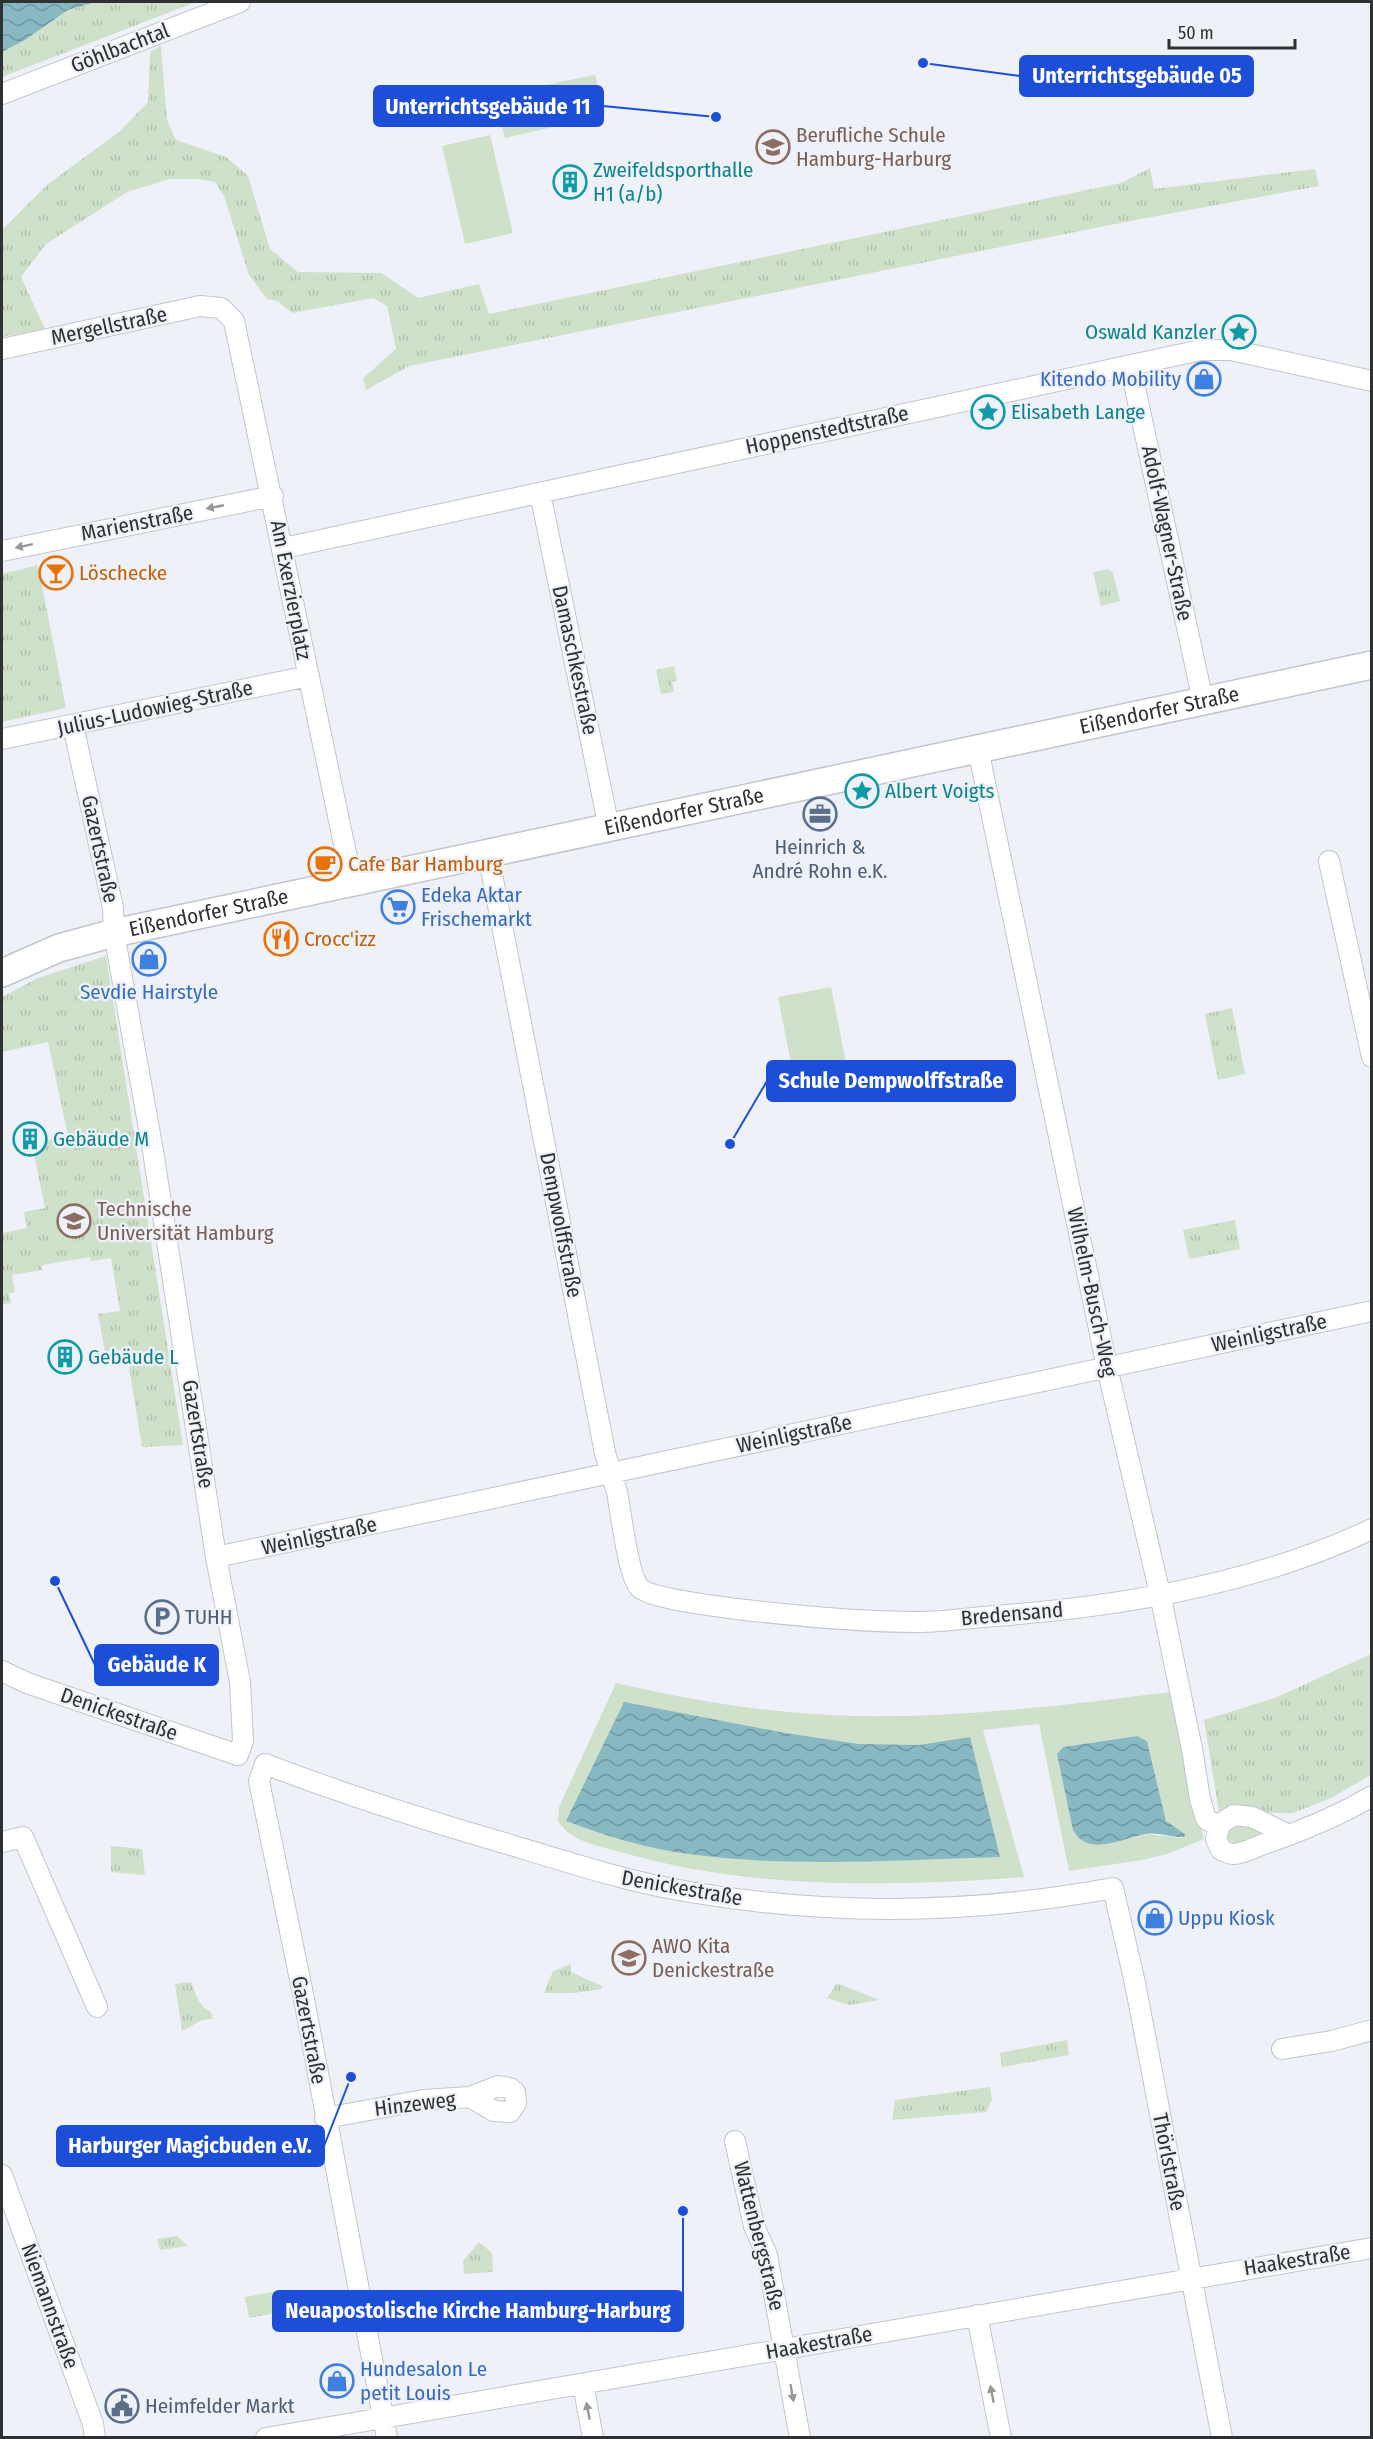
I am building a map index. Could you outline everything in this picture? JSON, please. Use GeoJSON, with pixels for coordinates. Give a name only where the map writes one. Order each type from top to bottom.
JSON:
{"type":"FeatureCollection","features":[{"type":"Feature","properties":{"kind":"main road","name":"Eißendorfer Straße"},"geometry":{"type":"LineString","coordinates":[[2,973],[59,948],[114,933],[1371,665]]}},
{"type":"Feature","properties":{"kind":"street","name":"Göhlbachtal"},"geometry":{"type":"LineString","coordinates":[[2,94],[240,2]]}},
{"type":"Feature","properties":{"kind":"street","name":"Mergellstraße"},"geometry":{"type":"LineString","coordinates":[[2,350],[200,306],[216,307]]}},
{"type":"Feature","properties":{"kind":"street","name":"Am Exerzierplatz"},"geometry":{"type":"LineString","coordinates":[[216,307],[229,314],[234,321],[273,496],[352,882]]}},
{"type":"Feature","properties":{"kind":"street","name":"Hoppenstedtstraße"},"geometry":{"type":"LineString","coordinates":[[284,549],[1201,350],[1232,350],[1371,381]]}},
{"type":"Feature","properties":{"kind":"street","name":"Adolf-Wagner-Straße"},"geometry":{"type":"LineString","coordinates":[[1130,365],[1203,701]]}},
{"type":"Feature","properties":{"kind":"street","name":"Damaschkestraße"},"geometry":{"type":"LineString","coordinates":[[540,493],[609,828]]}},
{"type":"Feature","properties":{"kind":"street","name":"Marienstraße"},"geometry":{"type":"LineString","coordinates":[[2,551],[273,496]]}},
{"type":"Feature","properties":{"kind":"street","name":"Julius-Ludowieg-Straße"},"geometry":{"type":"LineString","coordinates":[[2,739],[309,676]]}},
{"type":"Feature","properties":{"kind":"street","name":"Gazertstraße"},"geometry":{"type":"LineString","coordinates":[[73,725],[113,908],[114,933],[153,1151],[216,1557],[240,1682],[243,1741],[238,1755]]}},
{"type":"Feature","properties":{"kind":"street","name":"Wilhelm-Busch-Weg"},"geometry":{"type":"LineString","coordinates":[[978,749],[1107,1367],[1160,1594],[1200,1799],[1206,1819],[1218,1826]]}},
{"type":"Feature","properties":{"kind":"street","name":"Dempwolffstraße"},"geometry":{"type":"LineString","coordinates":[[488,854],[611,1474],[633,1577],[644,1591]]}},
{"type":"Feature","properties":{"kind":"street"},"geometry":{"type":"LineString","coordinates":[[1329,861],[1365,994],[1371,1057]]}},
{"type":"Feature","properties":{"kind":"street","name":"Weinligstraße"},"geometry":{"type":"LineString","coordinates":[[216,1557],[1371,1311]]}},
{"type":"Feature","properties":{"kind":"street","name":"Bredensand"},"geometry":{"type":"LineString","coordinates":[[644,1591],[725,1607],[808,1618],[919,1622],[1031,1614],[1160,1594],[1229,1578],[1336,1546],[1371,1529]]}},
{"type":"Feature","properties":{"kind":"street","name":"Denickestraße"},"geometry":{"type":"LineString","coordinates":[[2,1671],[27,1683],[238,1755]]}},
{"type":"Feature","properties":{"kind":"street","name":"Gazertstraße"},"geometry":{"type":"LineString","coordinates":[[266,1764],[259,1781],[303,1994],[386,2428]]}},
{"type":"Feature","properties":{"kind":"street","name":"Denickestraße"},"geometry":{"type":"LineString","coordinates":[[266,1764],[315,1783],[544,1856],[611,1876],[691,1893],[824,1908],[895,1910],[1011,1904],[1113,1888]]}},
{"type":"Feature","properties":{"kind":"street"},"geometry":{"type":"LineString","coordinates":[[1289,1835],[1243,1815],[1230,1816],[1218,1826],[1216,1839],[1219,1847],[1225,1852],[1236,1854],[1289,1835],[1337,1815],[1371,1796]]}},
{"type":"Feature","properties":{"kind":"street"},"geometry":{"type":"LineString","coordinates":[[2,1842],[23,1837],[97,2007]]}},
{"type":"Feature","properties":{"kind":"street","name":"Thörlstraße"},"geometry":{"type":"LineString","coordinates":[[1113,1888],[1135,1983],[1222,2438]]}},
{"type":"Feature","properties":{"kind":"street"},"geometry":{"type":"LineString","coordinates":[[1282,2049],[1332,2041],[1371,2030]]}},
{"type":"Feature","properties":{"kind":"street","name":"Hinzeweg"},"geometry":{"type":"LineString","coordinates":[[325,2118],[424,2100],[470,2097]]}},
{"type":"Feature","properties":{"kind":"street","name":"Wattenbergstraße"},"geometry":{"type":"LineString","coordinates":[[735,2141],[754,2226],[767,2255],[800,2438]]}},
{"type":"Feature","properties":{"kind":"street","name":"Niemannstraße"},"geometry":{"type":"LineString","coordinates":[[2,2175],[93,2424],[95,2438]]}},
{"type":"Feature","properties":{"kind":"street","name":"Haakestraße"},"geometry":{"type":"LineString","coordinates":[[266,2438],[386,2428],[583,2384],[1191,2277],[1371,2248]]}},
{"type":"Feature","properties":{"kind":"street"},"geometry":{"type":"LineString","coordinates":[[977,2315],[1000,2438]]}},
{"type":"Feature","properties":{"kind":"street"},"geometry":{"type":"LineString","coordinates":[[583,2384],[593,2438]]}},
{"type":"Feature","properties":{"kind":"green space"},"geometry":{"type":"Polygon","coordinates":[[[96,2],[196,2],[2,77],[2,52],[25,40],[68,10],[96,2]]]}},
{"type":"Feature","properties":{"kind":"green space"},"geometry":{"type":"Polygon","coordinates":[[[161,46],[167,120],[176,140],[226,157],[248,176],[270,249],[298,272],[381,273],[418,298],[479,284],[489,314],[1121,183],[1150,168],[1154,189],[1315,169],[1319,186],[1135,220],[409,366],[366,390],[363,378],[396,349],[387,306],[373,298],[292,313],[278,301],[267,299],[249,275],[224,196],[215,182],[197,179],[169,179],[127,192],[46,244],[21,277],[45,329],[2,337],[2,230],[48,184],[119,132],[148,102],[150,52],[161,46]]]}},
{"type":"Feature","properties":{"kind":"green space"},"geometry":{"type":"Polygon","coordinates":[[[595,75],[605,115],[505,138],[494,95],[595,75]]]}},
{"type":"Feature","properties":{"kind":"green space"},"geometry":{"type":"Polygon","coordinates":[[[490,135],[513,233],[465,244],[442,146],[490,135]]]}},
{"type":"Feature","properties":{"kind":"green space"},"geometry":{"type":"Polygon","coordinates":[[[38,565],[66,708],[2,722],[2,574],[38,565]]]}},
{"type":"Feature","properties":{"kind":"green space"},"geometry":{"type":"Polygon","coordinates":[[[1108,569],[1113,573],[1120,601],[1101,606],[1093,572],[1108,569]]]}},
{"type":"Feature","properties":{"kind":"green space"},"geometry":{"type":"Polygon","coordinates":[[[674,666],[677,681],[672,682],[674,692],[661,694],[656,670],[674,666]]]}},
{"type":"Feature","properties":{"kind":"green space"},"geometry":{"type":"Polygon","coordinates":[[[106,956],[183,1445],[142,1447],[126,1349],[105,1352],[98,1314],[120,1311],[111,1258],[91,1261],[90,1257],[42,1265],[42,1270],[12,1275],[15,1292],[9,1294],[11,1303],[2,1305],[2,1233],[27,1228],[24,1212],[45,1208],[32,1144],[68,1136],[48,1042],[2,1052],[2,997],[38,978],[106,956]]]}},
{"type":"Feature","properties":{"kind":"green space"},"geometry":{"type":"Polygon","coordinates":[[[831,987],[851,1088],[798,1099],[778,997],[831,987]]]}},
{"type":"Feature","properties":{"kind":"green space"},"geometry":{"type":"Polygon","coordinates":[[[1232,1008],[1245,1074],[1218,1080],[1205,1014],[1232,1008]]]}},
{"type":"Feature","properties":{"kind":"green space"},"geometry":{"type":"Polygon","coordinates":[[[1235,1220],[1240,1249],[1189,1259],[1183,1230],[1235,1220]]]}},
{"type":"Feature","properties":{"kind":"green space"},"geometry":{"type":"Polygon","coordinates":[[[1371,1654],[1371,1775],[1331,1798],[1293,1813],[1219,1812],[1204,1720],[1275,1698],[1371,1654]]]}},
{"type":"Feature","properties":{"kind":"green space"},"geometry":{"type":"Polygon","coordinates":[[[616,1683],[736,1706],[797,1713],[858,1716],[976,1713],[1170,1692],[1204,1839],[1167,1854],[1142,1860],[1069,1871],[1039,1724],[983,1730],[1024,1877],[922,1883],[870,1883],[768,1879],[717,1873],[667,1864],[600,1847],[576,1838],[558,1821],[559,1807],[616,1683]],[[1136,1736],[1063,1747],[1059,1751],[1111,1843],[1148,1834],[1181,1838],[1185,1834],[1166,1822],[1147,1741],[1136,1736]]]}},
{"type":"Feature","properties":{"kind":"green space"},"geometry":{"type":"Polygon","coordinates":[[[1238,1820],[1267,1835],[1237,1845],[1232,1843],[1226,1832],[1238,1820]]]}},
{"type":"Feature","properties":{"kind":"green space"},"geometry":{"type":"Polygon","coordinates":[[[111,1846],[142,1849],[145,1875],[111,1872],[111,1846]]]}},
{"type":"Feature","properties":{"kind":"green space"},"geometry":{"type":"Polygon","coordinates":[[[571,1964],[571,1972],[602,1986],[602,1989],[574,1993],[544,1993],[553,1971],[571,1964]]]}},
{"type":"Feature","properties":{"kind":"green space"},"geometry":{"type":"Polygon","coordinates":[[[191,1982],[200,2003],[210,2011],[213,2019],[202,2020],[182,2031],[175,1984],[191,1982]]]}},
{"type":"Feature","properties":{"kind":"green space"},"geometry":{"type":"Polygon","coordinates":[[[837,1983],[879,2000],[849,2005],[827,1998],[837,1983]]]}},
{"type":"Feature","properties":{"kind":"green space"},"geometry":{"type":"Polygon","coordinates":[[[1067,2040],[1069,2055],[1002,2067],[1000,2053],[1067,2040]]]}},
{"type":"Feature","properties":{"kind":"green space"},"geometry":{"type":"Polygon","coordinates":[[[990,2087],[992,2100],[986,2112],[892,2120],[895,2100],[990,2087]]]}},
{"type":"Feature","properties":{"kind":"green space"},"geometry":{"type":"Polygon","coordinates":[[[177,2236],[188,2246],[160,2250],[157,2239],[177,2236]]]}},
{"type":"Feature","properties":{"kind":"green space"},"geometry":{"type":"Polygon","coordinates":[[[479,2242],[492,2253],[493,2272],[464,2274],[463,2261],[479,2242]]]}},
{"type":"Feature","properties":{"kind":"green space"},"geometry":{"type":"Polygon","coordinates":[[[283,2290],[287,2311],[249,2318],[245,2297],[283,2290]]]}},
{"type":"Feature","properties":{"kind":"water"},"geometry":{"type":"Polygon","coordinates":[[[2,2],[96,2],[68,10],[25,40],[2,52],[2,2]]]}},
{"type":"Feature","properties":{"kind":"water"},"geometry":{"type":"Polygon","coordinates":[[[624,1702],[785,1733],[859,1744],[919,1745],[970,1737],[1000,1857],[844,1862],[728,1858],[673,1852],[642,1845],[566,1821],[624,1702]]]}},
{"type":"Feature","properties":{"kind":"water"},"geometry":{"type":"Polygon","coordinates":[[[1137,1736],[1147,1741],[1166,1821],[1185,1834],[1184,1837],[1146,1834],[1106,1844],[1087,1843],[1073,1830],[1057,1754],[1063,1747],[1137,1736]]]}},
{"type":"Feature","properties":{"kind":"place","name":"Unterrichtsgebäude 05"},"geometry":{"type":"Point","coordinates":[923,63]}},
{"type":"Feature","properties":{"kind":"place","name":"Unterrichtsgebäude 11"},"geometry":{"type":"Point","coordinates":[716,117]}},
{"type":"Feature","properties":{"kind":"place","name":"Berufliche Schule Hamburg-Harburg"},"geometry":{"type":"Point","coordinates":[773,147]}},
{"type":"Feature","properties":{"kind":"place","name":"Zweifeldsporthalle H1 (a/b)"},"geometry":{"type":"Point","coordinates":[570,182]}},
{"type":"Feature","properties":{"kind":"place","name":"Oswald Kanzler"},"geometry":{"type":"Point","coordinates":[1239,332]}},
{"type":"Feature","properties":{"kind":"place","name":"Kitendo Mobility"},"geometry":{"type":"Point","coordinates":[1204,379]}},
{"type":"Feature","properties":{"kind":"place","name":"Elisabeth Lange"},"geometry":{"type":"Point","coordinates":[988,412]}},
{"type":"Feature","properties":{"kind":"place","name":"Löschecke"},"geometry":{"type":"Point","coordinates":[56,573]}},
{"type":"Feature","properties":{"kind":"place","name":"Albert Voigts"},"geometry":{"type":"Point","coordinates":[862,791]}},
{"type":"Feature","properties":{"kind":"place","name":"Heinrich & André Rohn e.K."},"geometry":{"type":"Point","coordinates":[820,814]}},
{"type":"Feature","properties":{"kind":"place","name":"Cafe Bar Hamburg"},"geometry":{"type":"Point","coordinates":[325,864]}},
{"type":"Feature","properties":{"kind":"place","name":"Edeka Aktar Frischemarkt"},"geometry":{"type":"Point","coordinates":[398,907]}},
{"type":"Feature","properties":{"kind":"place","name":"Crocc'izz"},"geometry":{"type":"Point","coordinates":[281,939]}},
{"type":"Feature","properties":{"kind":"place","name":"Sevdie Hairstyle"},"geometry":{"type":"Point","coordinates":[149,959]}},
{"type":"Feature","properties":{"kind":"place","name":"Gebäude M"},"geometry":{"type":"Point","coordinates":[30,1139]}},
{"type":"Feature","properties":{"kind":"place","name":"Schule Dempwolffstraße"},"geometry":{"type":"Point","coordinates":[730,1144]}},
{"type":"Feature","properties":{"kind":"place","name":"Technische Universität Hamburg"},"geometry":{"type":"Point","coordinates":[74,1221]}},
{"type":"Feature","properties":{"kind":"place","name":"Gebäude L"},"geometry":{"type":"Point","coordinates":[65,1357]}},
{"type":"Feature","properties":{"kind":"place","name":"Gebäude K"},"geometry":{"type":"Point","coordinates":[55,1581]}},
{"type":"Feature","properties":{"kind":"place","name":"TUHH"},"geometry":{"type":"Point","coordinates":[162,1617]}},
{"type":"Feature","properties":{"kind":"place","name":"Uppu Kiosk"},"geometry":{"type":"Point","coordinates":[1155,1918]}},
{"type":"Feature","properties":{"kind":"place","name":"AWO Kita Denickestraße"},"geometry":{"type":"Point","coordinates":[629,1958]}},
{"type":"Feature","properties":{"kind":"place","name":"Harburger Magicbuden e.V."},"geometry":{"type":"Point","coordinates":[351,2077]}},
{"type":"Feature","properties":{"kind":"place","name":"Neuapostolische Kirche Hamburg-Harburg"},"geometry":{"type":"Point","coordinates":[683,2211]}},
{"type":"Feature","properties":{"kind":"place","name":"Hundesalon Le petit Louis"},"geometry":{"type":"Point","coordinates":[337,2381]}},
{"type":"Feature","properties":{"kind":"place","name":"Heimfelder Markt"},"geometry":{"type":"Point","coordinates":[122,2406]}}]}
